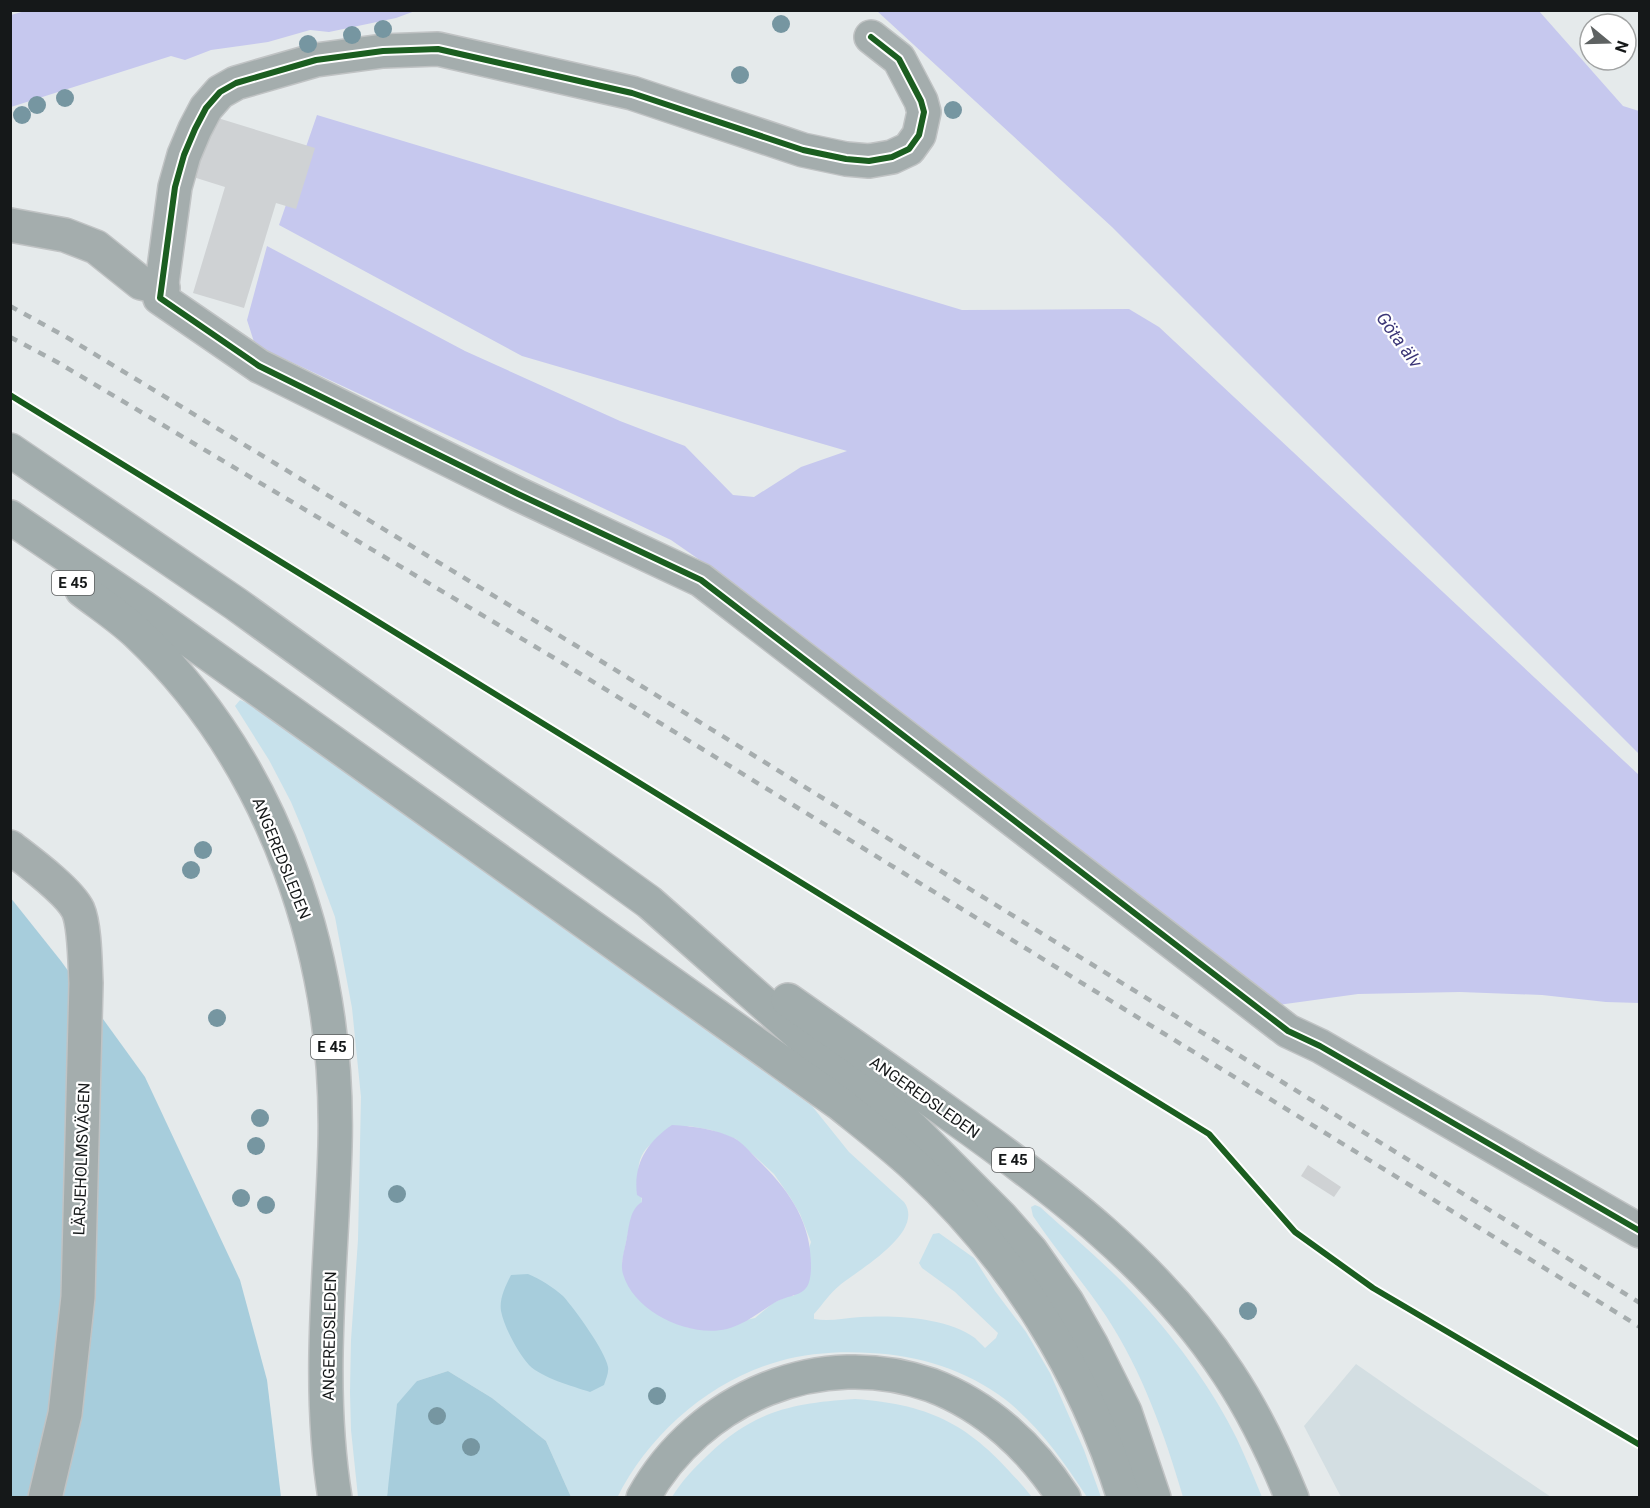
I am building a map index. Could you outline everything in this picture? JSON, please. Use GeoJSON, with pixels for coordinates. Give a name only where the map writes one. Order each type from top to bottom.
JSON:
{"type":"FeatureCollection","features":[{"type":"Feature","properties":{"kind":"highway","name":"E 45"},"geometry":{"type":"LineString","coordinates":[[10,450],[236,604],[649,902]]}},
{"type":"Feature","properties":{"kind":"highway"},"geometry":{"type":"LineString","coordinates":[[10,517],[144,608],[839,1103],[916,1167],[1001,1259],[1052,1332],[1095,1417],[1124,1497]]}},
{"type":"Feature","properties":{"kind":"highway","name":"ANGEREDSLEDEN"},"geometry":{"type":"LineString","coordinates":[[10,534],[135,631],[183,683],[223,735],[251,781],[296,885],[322,980],[332,1045],[335,1144],[327,1372],[328,1427],[335,1497]]}},
{"type":"Feature","properties":{"kind":"highway"},"geometry":{"type":"LineString","coordinates":[[649,902],[819,1052],[881,1100],[920,1135],[979,1194],[1031,1251],[1067,1302],[1112,1384],[1137,1443],[1154,1497]]}},
{"type":"Feature","properties":{"kind":"highway","name":"ANGEREDSLEDEN"},"geometry":{"type":"LineString","coordinates":[[649,902],[994,1146],[1043,1182],[1103,1232],[1164,1292],[1199,1333],[1227,1371],[1256,1417],[1292,1497]]}},
{"type":"Feature","properties":{"kind":"highway"},"geometry":{"type":"LineString","coordinates":[[643,1497],[661,1469],[681,1446],[700,1428],[734,1403],[771,1387],[815,1376],[849,1373],[871,1373],[915,1381],[948,1393],[967,1403],[987,1415],[1022,1444],[1037,1459],[1064,1497]]}},
{"type":"Feature","properties":{"kind":"street"},"geometry":{"type":"LineString","coordinates":[[871,37],[898,59],[921,100],[924,112],[919,135],[909,149],[892,157],[869,161],[846,159],[803,150],[632,93],[438,49],[383,51],[316,60],[236,83],[220,92],[206,108],[184,155],[169,220],[160,298],[259,366],[518,494],[701,580],[1288,1031],[1320,1046],[1640,1231]]}},
{"type":"Feature","properties":{"kind":"street"},"geometry":{"type":"LineString","coordinates":[[10,225],[65,235],[96,247],[141,283],[162,288]]}},
{"type":"Feature","properties":{"kind":"street","name":"LÄRJEHOLMSVÄGEN"},"geometry":{"type":"LineString","coordinates":[[10,847],[64,892],[78,910],[84,941],[87,984],[78,1297],[65,1414],[45,1497]]}},
{"type":"Feature","properties":{"kind":"shaded area"},"geometry":{"type":"Polygon","coordinates":[[[240,700],[249,704],[812,1106],[849,1152],[904,1202],[908,1214],[906,1226],[898,1237],[874,1260],[836,1288],[814,1314],[814,1319],[831,1320],[874,1316],[920,1319],[963,1331],[985,1348],[998,1333],[955,1292],[922,1268],[919,1263],[933,1234],[939,1233],[974,1258],[1026,1332],[1050,1373],[1084,1450],[1101,1497],[1087,1497],[1041,1433],[1018,1410],[991,1389],[958,1372],[924,1361],[888,1354],[848,1352],[813,1354],[780,1361],[730,1381],[706,1396],[684,1413],[646,1452],[617,1498],[571,1497],[546,1441],[492,1398],[448,1371],[417,1381],[387,1497],[358,1497],[351,1430],[350,1392],[358,1240],[361,1097],[352,1008],[335,917],[304,833],[269,760],[235,706],[240,700]],[[689,1126],[658,1139],[646,1149],[639,1164],[642,1202],[631,1218],[622,1262],[686,1327],[702,1330],[755,1318],[773,1303],[788,1296],[794,1296],[811,1242],[800,1214],[774,1174],[736,1139],[711,1130],[689,1126]]]}},
{"type":"Feature","properties":{"kind":"shaded area"},"geometry":{"type":"Polygon","coordinates":[[[10,897],[61,961],[145,1077],[240,1280],[267,1380],[281,1497],[11,1497],[10,897]]]}},
{"type":"Feature","properties":{"kind":"shaded area"},"geometry":{"type":"Polygon","coordinates":[[[1035,1205],[1040,1207],[1119,1279],[1182,1351],[1228,1421],[1262,1497],[1183,1497],[1160,1427],[1131,1359],[1106,1316],[1033,1216],[1031,1207],[1035,1205]]]}},
{"type":"Feature","properties":{"kind":"shaded area"},"geometry":{"type":"Polygon","coordinates":[[[528,1274],[563,1296],[589,1330],[602,1351],[608,1367],[604,1385],[590,1392],[558,1381],[535,1370],[520,1354],[505,1324],[501,1301],[511,1275],[528,1274]]]}},
{"type":"Feature","properties":{"kind":"shaded area"},"geometry":{"type":"Polygon","coordinates":[[[1356,1364],[1551,1497],[1341,1497],[1304,1426],[1356,1364]]]}},
{"type":"Feature","properties":{"kind":"shaded area"},"geometry":{"type":"Polygon","coordinates":[[[448,1371],[492,1398],[546,1441],[571,1497],[387,1497],[397,1404],[417,1381],[448,1371]]]}},
{"type":"Feature","properties":{"kind":"shaded area"},"geometry":{"type":"Polygon","coordinates":[[[855,1399],[912,1408],[956,1426],[994,1455],[1032,1497],[672,1497],[688,1475],[708,1455],[725,1440],[758,1419],[775,1412],[812,1403],[855,1399]]]}},
{"type":"Feature","properties":{"kind":"water"},"geometry":{"type":"Polygon","coordinates":[[[25,11],[415,11],[396,18],[329,32],[310,30],[268,42],[211,50],[185,60],[171,56],[11,107],[11,15],[25,11]]]}},
{"type":"Feature","properties":{"kind":"water","name":"Göta älv"},"geometry":{"type":"Polygon","coordinates":[[[877,11],[1539,11],[1578,55],[1578,72],[1593,72],[1623,106],[1639,111],[1639,754],[1112,227],[877,11]]]}},
{"type":"Feature","properties":{"kind":"water"},"geometry":{"type":"Polygon","coordinates":[[[317,115],[962,310],[1129,309],[1159,327],[1639,775],[1639,1003],[1542,995],[1460,992],[1358,994],[1278,1005],[720,574],[671,540],[255,345],[247,320],[267,246],[465,351],[620,421],[685,446],[733,495],[754,497],[801,467],[847,451],[522,356],[279,225],[317,115]]]}},
{"type":"Feature","properties":{"kind":"water"},"geometry":{"type":"Polygon","coordinates":[[[672,1125],[719,1132],[740,1142],[779,1182],[796,1207],[807,1235],[811,1266],[810,1277],[805,1289],[727,1329],[696,1330],[665,1319],[639,1300],[629,1288],[623,1274],[623,1258],[630,1220],[634,1209],[642,1202],[642,1198],[637,1195],[637,1173],[649,1146],[672,1125]]]}},
{"type":"Feature","properties":{"kind":"building"},"geometry":{"type":"Polygon","coordinates":[[[208,115],[315,148],[296,209],[276,203],[244,308],[193,293],[225,187],[190,176],[208,115]]]}},
{"type":"Feature","properties":{"kind":"building"},"geometry":{"type":"Polygon","coordinates":[[[1308,1165],[1341,1187],[1334,1197],[1301,1176],[1308,1165]]]}},
{"type":"Feature","properties":{"kind":"railway"},"geometry":{"type":"LineString","coordinates":[[10,306],[68,338],[575,645],[1640,1303]]}},
{"type":"Feature","properties":{"kind":"railway"},"geometry":{"type":"LineString","coordinates":[[10,337],[57,362],[566,665],[1640,1327]]}},
{"type":"Feature","properties":{"kind":"cycle path"},"geometry":{"type":"LineString","coordinates":[[871,37],[899,59],[921,101],[924,112],[919,135],[909,149],[892,157],[869,161],[846,159],[803,150],[632,93],[438,49],[383,51],[316,60],[236,83],[220,92],[206,108],[184,155],[175,187],[160,298],[259,366],[518,494],[701,580],[1288,1031],[1320,1046],[1640,1231]]}},
{"type":"Feature","properties":{"kind":"cycle path"},"geometry":{"type":"LineString","coordinates":[[10,395],[1209,1134],[1295,1232],[1373,1288],[1640,1445]]}}]}
